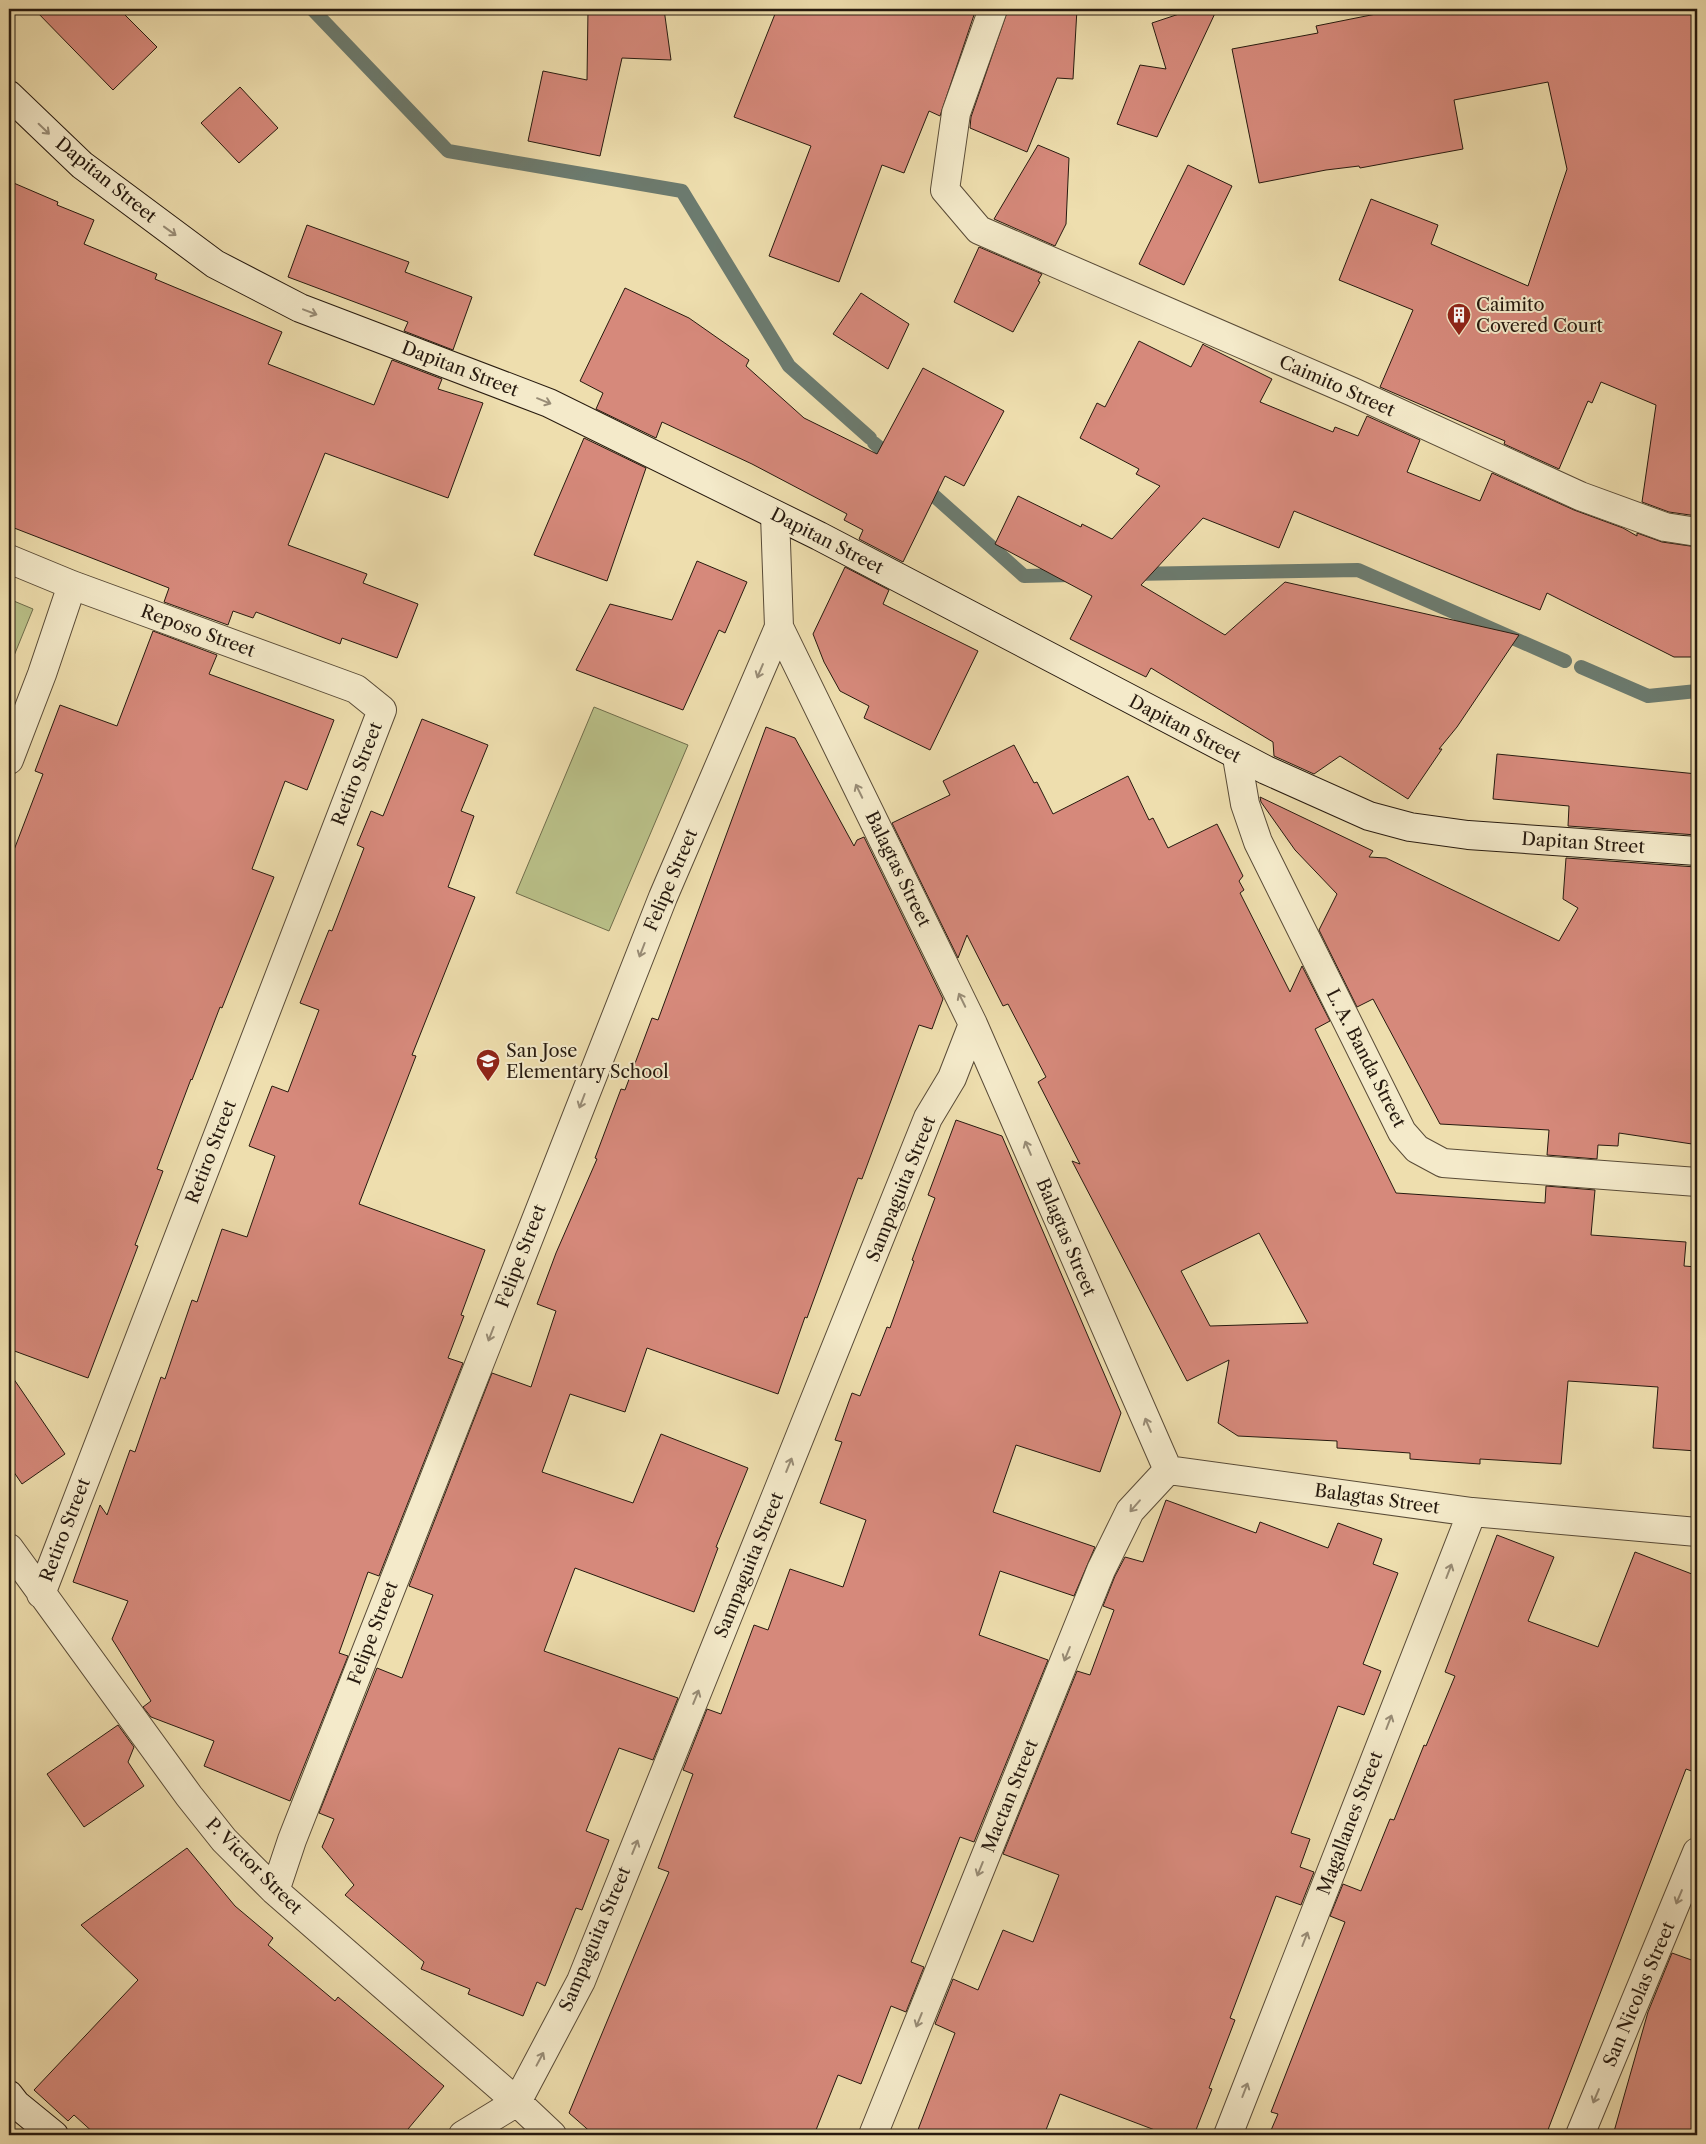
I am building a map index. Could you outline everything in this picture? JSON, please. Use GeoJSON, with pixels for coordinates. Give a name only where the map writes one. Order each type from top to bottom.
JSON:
{"type":"FeatureCollection","features":[{"type":"Feature","properties":{"kind":"street","name":"Caimito Street"},"geometry":{"type":"LineString","coordinates":[[993,9],[956,113],[945,190],[979,230],[1353,392],[1580,496],[1665,527],[1697,532]]}},
{"type":"Feature","properties":{"kind":"street","name":"Dapitan Street"},"geometry":{"type":"LineString","coordinates":[[9,95],[82,165],[215,264],[300,308],[549,403],[819,536],[1237,757],[1369,816],[1410,827],[1468,834],[1697,851]]}},
{"type":"Feature","properties":{"kind":"street","name":"Balagtas Street"},"geometry":{"type":"LineString","coordinates":[[775,514],[779,627],[974,1024],[1168,1470],[1472,1512],[1697,1532]]}},
{"type":"Feature","properties":{"kind":"street","name":"Reposo Street"},"geometry":{"type":"LineString","coordinates":[[9,559],[72,585],[356,689],[382,710]]}},
{"type":"Feature","properties":{"kind":"street"},"geometry":{"type":"LineString","coordinates":[[9,760],[42,674],[72,585]]}},
{"type":"Feature","properties":{"kind":"street","name":"Felipe Street"},"geometry":{"type":"LineString","coordinates":[[275,1891],[292,1840],[663,897],[779,627]]}},
{"type":"Feature","properties":{"kind":"street","name":"Retiro Street"},"geometry":{"type":"LineString","coordinates":[[41,1594],[382,710]]}},
{"type":"Feature","properties":{"kind":"street","name":"L. A. Banda Street"},"geometry":{"type":"LineString","coordinates":[[1237,757],[1245,804],[1258,842],[1402,1132],[1417,1149],[1442,1163],[1697,1182]]}},
{"type":"Feature","properties":{"kind":"street","name":"Sampaguita Street"},"geometry":{"type":"LineString","coordinates":[[517,2102],[581,1981],[928,1118],[952,1078],[974,1024]]}},
{"type":"Feature","properties":{"kind":"street","name":"Mactan Street"},"geometry":{"type":"LineString","coordinates":[[873,2135],[1101,1570],[1130,1511],[1168,1470]]}},
{"type":"Feature","properties":{"kind":"street","name":"Magallanes Street"},"geometry":{"type":"LineString","coordinates":[[1228,2135],[1472,1512]]}},
{"type":"Feature","properties":{"kind":"street","name":"P. Victor Street"},"geometry":{"type":"LineString","coordinates":[[9,1548],[189,1796],[224,1840],[275,1891],[517,2102],[552,2135]]}},
{"type":"Feature","properties":{"kind":"street","name":"San Nicolas Street"},"geometry":{"type":"LineString","coordinates":[[1580,2135],[1697,1852]]}},
{"type":"Feature","properties":{"kind":"street"},"geometry":{"type":"LineString","coordinates":[[9,2096],[54,2135]]}},
{"type":"Feature","properties":{"kind":"street"},"geometry":{"type":"LineString","coordinates":[[463,2135],[517,2102]]}},
{"type":"Feature","properties":{"kind":"green space"},"geometry":{"type":"Polygon","coordinates":[[[9,599],[33,609],[9,668],[9,599]]]}},
{"type":"Feature","properties":{"kind":"green space"},"geometry":{"type":"Polygon","coordinates":[[[594,707],[688,745],[609,931],[516,893],[594,707]]]}},
{"type":"Feature","properties":{"kind":"building"},"geometry":{"type":"Polygon","coordinates":[[[34,9],[119,9],[157,47],[113,90],[34,9]]]}},
{"type":"Feature","properties":{"kind":"building"},"geometry":{"type":"Polygon","coordinates":[[[588,9],[664,9],[671,60],[622,58],[600,156],[528,141],[543,71],[587,80],[588,9]]]}},
{"type":"Feature","properties":{"kind":"building"},"geometry":{"type":"Polygon","coordinates":[[[777,9],[976,9],[940,116],[929,111],[904,173],[882,165],[839,282],[769,256],[811,146],[734,117],[777,9]]]}},
{"type":"Feature","properties":{"kind":"building"},"geometry":{"type":"Polygon","coordinates":[[[1008,9],[1077,9],[1073,79],[1057,78],[1027,152],[970,128],[971,117],[1008,9]]]}},
{"type":"Feature","properties":{"kind":"building"},"geometry":{"type":"Polygon","coordinates":[[[1194,9],[1217,9],[1157,137],[1117,124],[1140,65],[1166,69],[1152,23],[1194,9]]]}},
{"type":"Feature","properties":{"kind":"building"},"geometry":{"type":"Polygon","coordinates":[[[1401,9],[1697,9],[1697,516],[1669,512],[1642,502],[1656,405],[1601,382],[1592,403],[1588,401],[1559,469],[1504,444],[1505,441],[1380,387],[1413,310],[1339,280],[1371,199],[1438,225],[1431,244],[1528,286],[1567,169],[1548,82],[1454,100],[1463,149],[1360,168],[1359,166],[1326,170],[1259,183],[1232,49],[1318,33],[1316,26],[1401,9]]]}},
{"type":"Feature","properties":{"kind":"building"},"geometry":{"type":"Polygon","coordinates":[[[240,87],[278,128],[239,163],[201,123],[240,87]]]}},
{"type":"Feature","properties":{"kind":"building"},"geometry":{"type":"Polygon","coordinates":[[[1038,145],[1069,158],[1066,224],[1055,246],[994,219],[1038,145]]]}},
{"type":"Feature","properties":{"kind":"building"},"geometry":{"type":"Polygon","coordinates":[[[1188,165],[1232,186],[1184,285],[1139,264],[1188,165]]]}},
{"type":"Feature","properties":{"kind":"building"},"geometry":{"type":"Polygon","coordinates":[[[9,181],[58,202],[57,205],[94,220],[84,244],[157,274],[155,279],[282,332],[268,364],[374,405],[392,360],[442,379],[438,389],[483,403],[448,498],[325,453],[288,545],[367,574],[363,583],[418,604],[397,658],[342,638],[340,644],[256,612],[253,618],[233,611],[228,625],[164,602],[169,588],[9,526],[9,181]]]}},
{"type":"Feature","properties":{"kind":"building"},"geometry":{"type":"Polygon","coordinates":[[[307,225],[409,262],[405,272],[472,297],[453,350],[404,331],[408,322],[288,277],[307,225]]]}},
{"type":"Feature","properties":{"kind":"building"},"geometry":{"type":"Polygon","coordinates":[[[979,247],[1042,274],[1038,281],[1040,282],[1013,332],[954,302],[979,247]]]}},
{"type":"Feature","properties":{"kind":"building"},"geometry":{"type":"Polygon","coordinates":[[[625,288],[689,318],[749,360],[746,366],[804,418],[877,454],[923,368],[1004,411],[964,486],[945,476],[903,562],[859,539],[863,530],[844,520],[847,514],[752,464],[662,422],[656,438],[596,409],[603,393],[580,381],[625,288]]]}},
{"type":"Feature","properties":{"kind":"building"},"geometry":{"type":"Polygon","coordinates":[[[861,293],[909,324],[888,369],[833,334],[861,293]]]}},
{"type":"Feature","properties":{"kind":"building"},"geometry":{"type":"Polygon","coordinates":[[[1139,341],[1191,367],[1203,344],[1272,379],[1260,402],[1333,432],[1335,427],[1358,436],[1367,416],[1420,440],[1407,472],[1480,501],[1492,473],[1574,510],[1623,528],[1637,536],[1637,533],[1662,542],[1697,547],[1697,657],[1674,657],[1547,593],[1540,610],[1294,511],[1279,548],[1203,518],[1141,585],[1225,635],[1285,582],[1519,635],[1457,727],[1439,749],[1442,749],[1408,799],[1340,756],[1314,774],[1274,756],[1273,742],[1151,668],[1146,677],[1070,639],[1092,596],[995,544],[1018,496],[1081,527],[1082,524],[1112,539],[1160,486],[1136,474],[1139,469],[1080,438],[1097,403],[1105,407],[1139,341]]]}},
{"type":"Feature","properties":{"kind":"building"},"geometry":{"type":"Polygon","coordinates":[[[584,438],[646,468],[607,581],[534,555],[584,438]]]}},
{"type":"Feature","properties":{"kind":"building"},"geometry":{"type":"Polygon","coordinates":[[[697,561],[747,582],[725,633],[719,630],[683,710],[576,670],[610,604],[672,620],[697,561]]]}},
{"type":"Feature","properties":{"kind":"building"},"geometry":{"type":"Polygon","coordinates":[[[845,567],[889,590],[883,604],[978,651],[930,750],[864,718],[869,706],[840,691],[824,662],[813,634],[845,567]]]}},
{"type":"Feature","properties":{"kind":"building"},"geometry":{"type":"Polygon","coordinates":[[[153,631],[217,655],[209,674],[334,720],[307,790],[285,781],[252,869],[274,877],[222,1008],[220,1007],[191,1079],[157,1169],[163,1171],[135,1245],[138,1246],[88,1378],[9,1349],[9,863],[43,774],[35,771],[60,705],[117,726],[153,631]]]}},
{"type":"Feature","properties":{"kind":"building"},"geometry":{"type":"Polygon","coordinates":[[[422,719],[488,745],[461,811],[474,816],[448,887],[475,897],[412,1055],[416,1056],[359,1204],[485,1250],[461,1315],[464,1316],[448,1358],[463,1363],[379,1576],[368,1572],[339,1653],[348,1656],[290,1801],[204,1766],[214,1741],[151,1717],[143,1707],[151,1701],[112,1639],[128,1601],[73,1582],[100,1505],[107,1515],[130,1450],[135,1452],[161,1377],[165,1379],[192,1300],[197,1302],[222,1229],[247,1237],[275,1156],[249,1146],[272,1086],[288,1092],[319,1010],[300,1003],[329,930],[332,931],[364,848],[357,845],[371,811],[383,816],[422,719]]]}},
{"type":"Feature","properties":{"kind":"building"},"geometry":{"type":"Polygon","coordinates":[[[766,727],[795,738],[854,846],[857,840],[864,837],[943,999],[932,1029],[919,1025],[862,1179],[858,1178],[778,1394],[647,1348],[625,1412],[570,1394],[542,1472],[633,1503],[661,1434],[748,1468],[716,1547],[718,1548],[694,1612],[575,1568],[544,1651],[678,1698],[653,1760],[619,1748],[586,1831],[609,1840],[582,1910],[576,1908],[545,1986],[537,1982],[523,2016],[468,1994],[470,1989],[421,1969],[424,1962],[345,1895],[354,1885],[322,1847],[334,1819],[319,1813],[377,1668],[402,1678],[433,1595],[409,1586],[492,1373],[531,1387],[556,1311],[537,1304],[556,1253],[597,1159],[595,1158],[621,1089],[625,1090],[652,1018],[658,1020],[766,727]]]}},
{"type":"Feature","properties":{"kind":"building"},"geometry":{"type":"Polygon","coordinates":[[[1014,745],[1034,783],[1037,782],[1053,814],[1128,776],[1149,820],[1153,818],[1168,848],[1217,824],[1243,876],[1239,881],[1244,890],[1240,893],[1290,992],[1302,966],[1330,1021],[1315,1029],[1396,1193],[1545,1203],[1546,1186],[1595,1190],[1591,1235],[1686,1242],[1684,1266],[1697,1267],[1697,1451],[1653,1448],[1658,1387],[1568,1381],[1561,1464],[1480,1459],[1480,1464],[1410,1459],[1410,1453],[1337,1448],[1337,1441],[1238,1436],[1218,1423],[1229,1360],[1187,1381],[1072,1161],[1080,1164],[1038,1082],[1046,1077],[1008,1004],[1003,1006],[967,935],[958,958],[892,823],[950,795],[943,781],[1014,745]],[[1259,1233],[1181,1271],[1210,1326],[1308,1323],[1259,1233]]]}},
{"type":"Feature","properties":{"kind":"building"},"geometry":{"type":"Polygon","coordinates":[[[1497,754],[1697,774],[1697,835],[1568,826],[1569,806],[1493,799],[1497,754]]]}},
{"type":"Feature","properties":{"kind":"building"},"geometry":{"type":"Polygon","coordinates":[[[1260,797],[1373,851],[1369,857],[1386,858],[1559,941],[1578,908],[1563,899],[1566,858],[1696,867],[1692,942],[1697,943],[1697,1110],[1692,1144],[1619,1133],[1618,1146],[1598,1145],[1597,1159],[1547,1155],[1549,1130],[1440,1124],[1373,999],[1357,1007],[1319,930],[1337,894],[1295,850],[1261,802],[1260,797]]]}},
{"type":"Feature","properties":{"kind":"building"},"geometry":{"type":"Polygon","coordinates":[[[956,1120],[1002,1136],[1121,1413],[1100,1472],[1016,1445],[993,1512],[1095,1547],[1074,1596],[1000,1571],[979,1635],[1048,1660],[974,1842],[960,1837],[911,1962],[924,1967],[906,2012],[891,2006],[861,2084],[838,2075],[814,2135],[594,2135],[569,2113],[669,1872],[658,1868],[693,1774],[683,1770],[707,1709],[721,1714],[754,1625],[768,1630],[790,1569],[843,1587],[866,1520],[820,1503],[842,1442],[835,1440],[852,1393],[860,1396],[887,1327],[890,1328],[935,1198],[928,1195],[956,1120]]]}},
{"type":"Feature","properties":{"kind":"building"},"geometry":{"type":"Polygon","coordinates":[[[9,1372],[65,1454],[22,1484],[9,1465],[9,1372]]]}},
{"type":"Feature","properties":{"kind":"building"},"geometry":{"type":"Polygon","coordinates":[[[1166,1500],[1256,1533],[1260,1522],[1328,1548],[1338,1523],[1382,1539],[1373,1564],[1398,1573],[1363,1664],[1381,1671],[1364,1715],[1338,1706],[1291,1833],[1310,1839],[1300,1867],[1314,1872],[1301,1905],[1276,1896],[1230,2018],[1235,2020],[1209,2088],[1212,2089],[1194,2135],[1168,2135],[1060,2094],[1044,2135],[916,2135],[955,2033],[935,2024],[953,1979],[978,1990],[1003,1930],[1033,1942],[1059,1875],[1003,1854],[1077,1671],[1090,1675],[1114,1610],[1103,1606],[1115,1576],[1125,1557],[1143,1562],[1166,1500]]]}},
{"type":"Feature","properties":{"kind":"building"},"geometry":{"type":"Polygon","coordinates":[[[1497,1535],[1554,1557],[1528,1621],[1598,1647],[1635,1552],[1697,1576],[1697,1773],[1686,1769],[1546,2135],[1269,2135],[1278,2114],[1271,2112],[1345,1922],[1330,1916],[1343,1884],[1361,1891],[1390,1819],[1394,1820],[1424,1745],[1426,1746],[1455,1676],[1445,1672],[1497,1535]]]}},
{"type":"Feature","properties":{"kind":"building"},"geometry":{"type":"Polygon","coordinates":[[[118,1725],[134,1747],[128,1762],[144,1786],[84,1827],[47,1774],[118,1725]]]}},
{"type":"Feature","properties":{"kind":"building"},"geometry":{"type":"Polygon","coordinates":[[[187,1848],[235,1906],[273,1938],[268,1945],[335,2001],[338,1997],[444,2086],[403,2135],[96,2135],[74,2115],[68,2121],[34,2090],[138,1980],[81,1925],[187,1848]]]}},
{"type":"Feature","properties":{"kind":"building"},"geometry":{"type":"Polygon","coordinates":[[[1672,1953],[1697,1962],[1697,2135],[1613,2135],[1648,2012],[1672,1953]]]}},
{"type":"Feature","properties":{"kind":"waterway"},"geometry":{"type":"LineString","coordinates":[[312,9],[448,151],[682,191],[789,366],[870,438]]}},
{"type":"Feature","properties":{"kind":"waterway"},"geometry":{"type":"LineString","coordinates":[[874,443],[893,459]]}},
{"type":"Feature","properties":{"kind":"waterway"},"geometry":{"type":"LineString","coordinates":[[922,485],[1024,576],[1071,575]]}},
{"type":"Feature","properties":{"kind":"waterway"},"geometry":{"type":"LineString","coordinates":[[1132,574],[1358,570],[1565,661]]}},
{"type":"Feature","properties":{"kind":"waterway"},"geometry":{"type":"LineString","coordinates":[[1581,667],[1648,696],[1697,691]]}},
{"type":"Feature","properties":{"kind":"place","name":"Caimito Covered Court"},"geometry":{"type":"Point","coordinates":[1459,336]}},
{"type":"Feature","properties":{"kind":"place","name":"San Jose Elementary School"},"geometry":{"type":"Point","coordinates":[488,1082]}}]}
